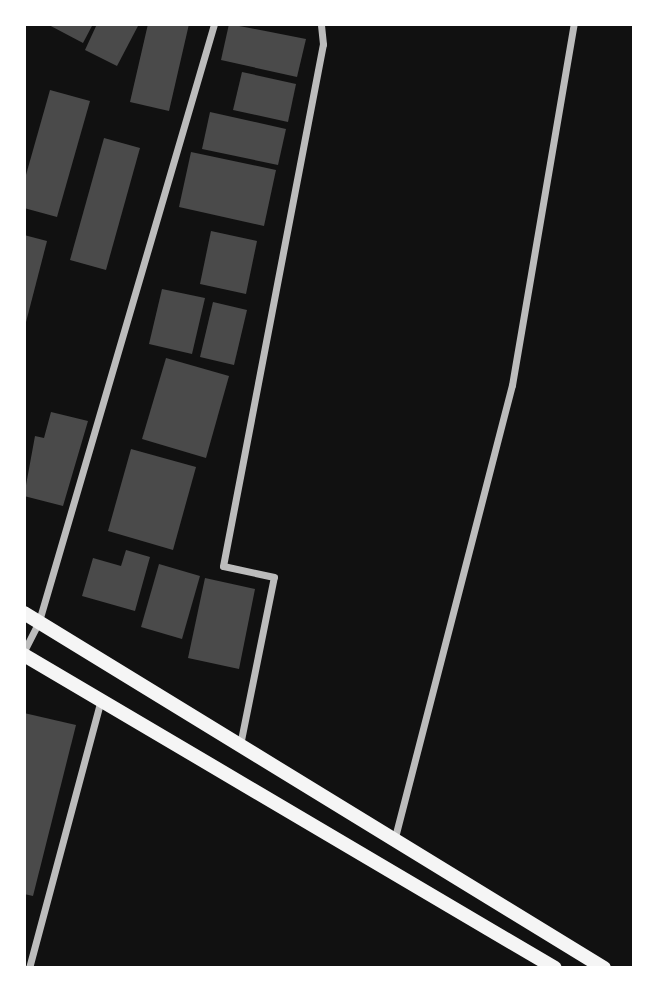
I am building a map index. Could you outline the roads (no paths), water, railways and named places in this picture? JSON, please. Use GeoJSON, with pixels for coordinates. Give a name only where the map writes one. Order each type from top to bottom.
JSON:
{"type":"FeatureCollection","features":[{"type":"Feature","properties":{"kind":"main road"},"geometry":{"type":"LineString","coordinates":[[24,613],[394,841],[582,962],[604,968]]}},
{"type":"Feature","properties":{"kind":"main road"},"geometry":{"type":"LineString","coordinates":[[24,653],[555,968]]}},
{"type":"Feature","properties":{"kind":"street"},"geometry":{"type":"LineString","coordinates":[[24,653],[39,621],[214,24]]}},
{"type":"Feature","properties":{"kind":"street"},"geometry":{"type":"LineString","coordinates":[[240,746],[274,577],[223,566],[323,44],[321,24]]}},
{"type":"Feature","properties":{"kind":"street"},"geometry":{"type":"LineString","coordinates":[[394,841],[512,385],[574,24]]}},
{"type":"Feature","properties":{"kind":"street"},"geometry":{"type":"LineString","coordinates":[[29,968],[102,698]]}}]}
